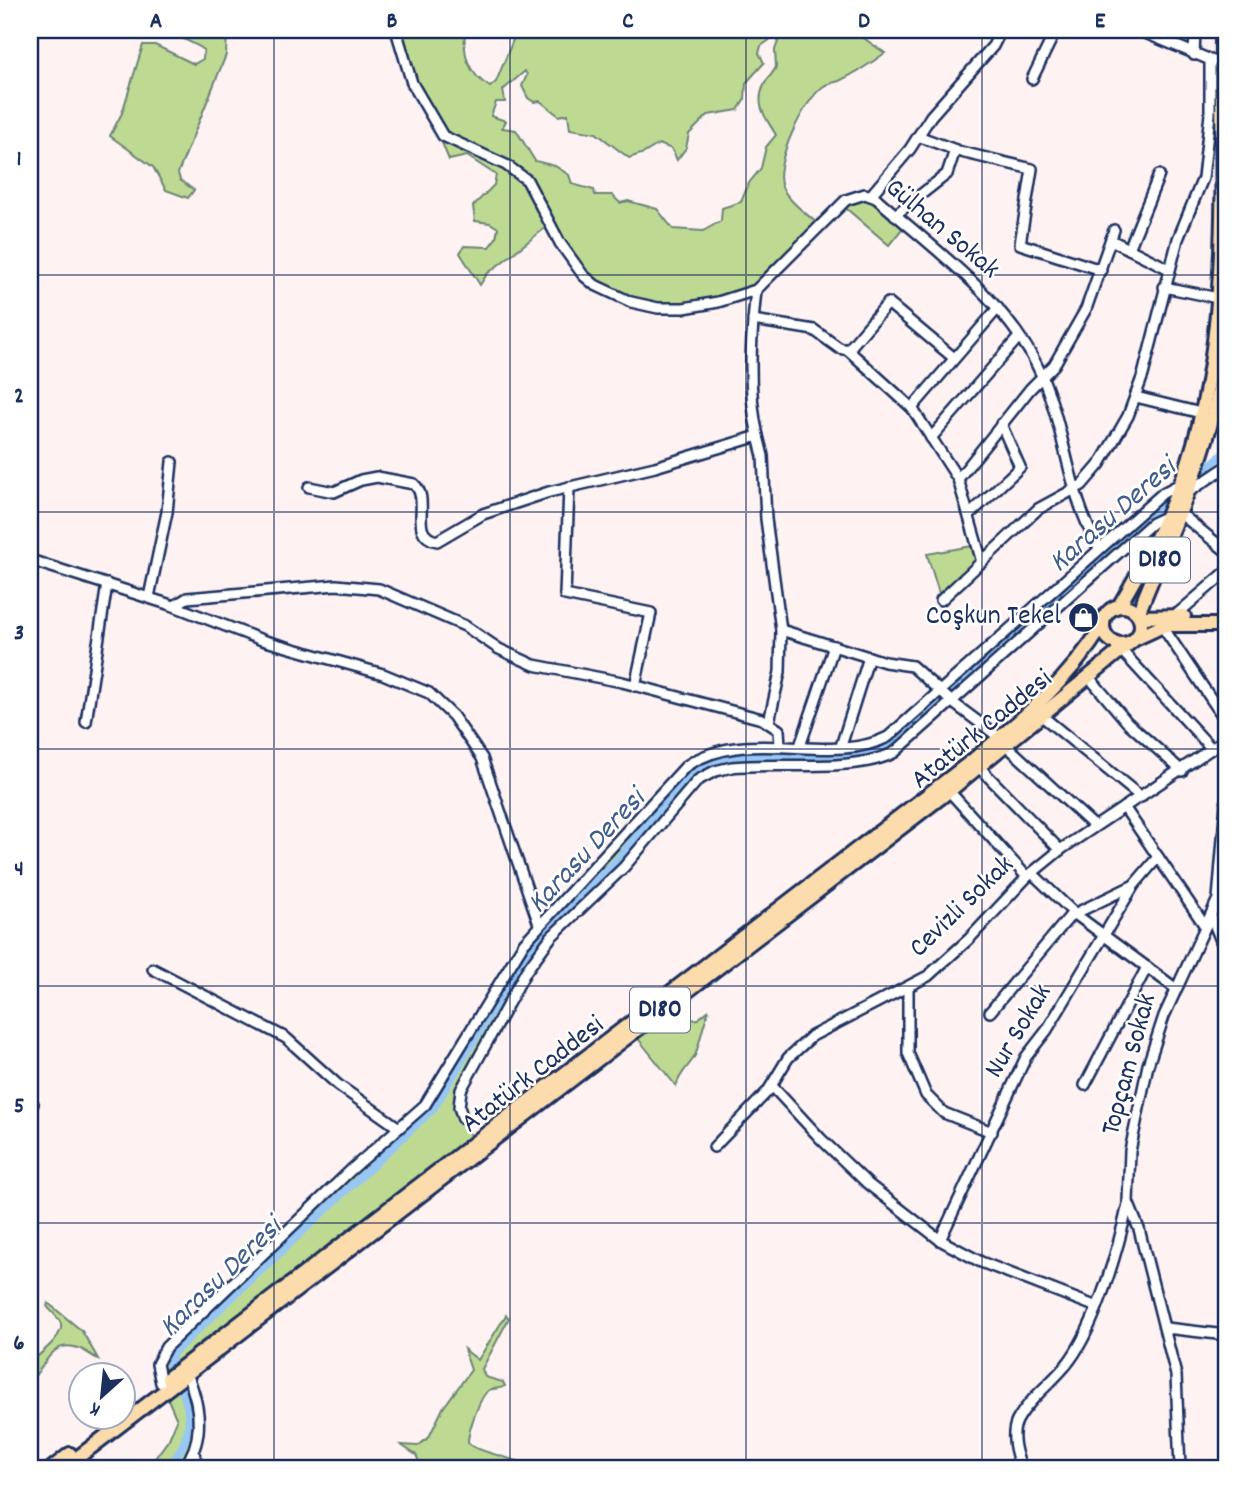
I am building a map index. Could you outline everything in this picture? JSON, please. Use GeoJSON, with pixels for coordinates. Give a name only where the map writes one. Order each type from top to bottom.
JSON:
{"type":"FeatureCollection","features":[{"type":"Feature","properties":{"kind":"highway","name":"D180"},"geometry":{"type":"LineString","coordinates":[[1139,615],[1185,483],[1214,348],[1218,298],[1216,62],[1222,30]]}},
{"type":"Feature","properties":{"kind":"highway","name":"D180"},"geometry":{"type":"LineString","coordinates":[[1185,483],[1201,465],[1219,392],[1226,340]]}},
{"type":"Feature","properties":{"kind":"highway","name":"D180"},"geometry":{"type":"LineString","coordinates":[[1119,606],[1175,511]]}},
{"type":"Feature","properties":{"kind":"highway"},"geometry":{"type":"LineString","coordinates":[[1119,606],[1129,607],[1139,615],[1226,618]]}},
{"type":"Feature","properties":{"kind":"highway","name":"Atatürk Caddesi"},"geometry":{"type":"LineString","coordinates":[[185,1370],[979,767],[1058,685],[1103,625],[1107,613],[1119,606]]}},
{"type":"Feature","properties":{"kind":"highway"},"geometry":{"type":"LineString","coordinates":[[1103,625],[1105,633],[1113,641],[1130,643],[1141,628],[1139,615]]}},
{"type":"Feature","properties":{"kind":"highway"},"geometry":{"type":"LineString","coordinates":[[1161,626],[1226,625]]}},
{"type":"Feature","properties":{"kind":"highway","name":"Atatürk Caddesi"},"geometry":{"type":"LineString","coordinates":[[64,1468],[163,1387],[1003,741],[1042,716],[1130,643],[1161,626]]}},
{"type":"Feature","properties":{"kind":"highway","name":"Atatürk Caddesi"},"geometry":{"type":"LineString","coordinates":[[136,1404],[163,1387]]}},
{"type":"Feature","properties":{"kind":"highway"},"geometry":{"type":"LineString","coordinates":[[52,1468],[99,1432]]}},
{"type":"Feature","properties":{"kind":"street","name":"Gülhan Sokak"},"geometry":{"type":"LineString","coordinates":[[396,30],[412,83],[437,129],[449,141],[506,165],[527,180],[560,243],[589,280],[631,302],[658,308],[702,305],[756,290],[846,200],[858,195],[872,195],[998,308],[1019,337],[1042,378],[1074,490],[1099,548]]}},
{"type":"Feature","properties":{"kind":"street"},"geometry":{"type":"LineString","coordinates":[[872,195],[955,86],[993,46],[1001,30]]}},
{"type":"Feature","properties":{"kind":"street"},"geometry":{"type":"LineString","coordinates":[[1032,79],[1056,30]]}},
{"type":"Feature","properties":{"kind":"street"},"geometry":{"type":"LineString","coordinates":[[941,600],[1038,509],[1074,490],[1100,464],[1136,397],[1169,269],[1205,169],[1216,62],[1138,30]]}},
{"type":"Feature","properties":{"kind":"street"},"geometry":{"type":"LineString","coordinates":[[1194,55],[1195,30]]}},
{"type":"Feature","properties":{"kind":"street"},"geometry":{"type":"LineString","coordinates":[[918,136],[955,150],[1032,169],[1020,244],[1101,270]]}},
{"type":"Feature","properties":{"kind":"street"},"geometry":{"type":"LineString","coordinates":[[895,215],[948,173],[955,150]]}},
{"type":"Feature","properties":{"kind":"street"},"geometry":{"type":"LineString","coordinates":[[1129,249],[1159,175]]}},
{"type":"Feature","properties":{"kind":"street"},"geometry":{"type":"LineString","coordinates":[[958,479],[1001,424],[1042,378],[1073,333],[1101,270],[1114,230]]}},
{"type":"Feature","properties":{"kind":"street"},"geometry":{"type":"LineString","coordinates":[[1111,240],[1169,269]]}},
{"type":"Feature","properties":{"kind":"street"},"geometry":{"type":"LineString","coordinates":[[1164,288],[1218,298]]}},
{"type":"Feature","properties":{"kind":"street"},"geometry":{"type":"LineString","coordinates":[[756,290],[751,386],[780,630],[779,672],[769,722]]}},
{"type":"Feature","properties":{"kind":"street"},"geometry":{"type":"LineString","coordinates":[[848,350],[888,303],[954,358]]}},
{"type":"Feature","properties":{"kind":"street"},"geometry":{"type":"LineString","coordinates":[[912,408],[998,308]]}},
{"type":"Feature","properties":{"kind":"street"},"geometry":{"type":"LineString","coordinates":[[753,320],[814,330],[839,348],[848,350],[912,408],[958,479],[982,562]]}},
{"type":"Feature","properties":{"kind":"street"},"geometry":{"type":"LineString","coordinates":[[931,438],[1019,337]]}},
{"type":"Feature","properties":{"kind":"street"},"geometry":{"type":"LineString","coordinates":[[1136,397],[1201,413]]}},
{"type":"Feature","properties":{"kind":"street"},"geometry":{"type":"LineString","coordinates":[[969,515],[1020,467],[1001,424]]}},
{"type":"Feature","properties":{"kind":"street"},"geometry":{"type":"LineString","coordinates":[[309,487],[334,492],[361,480],[377,477],[414,484],[421,495],[421,530],[427,537],[437,541],[483,514],[758,436]]}},
{"type":"Feature","properties":{"kind":"street"},"geometry":{"type":"LineString","coordinates":[[149,597],[167,512],[172,462]]}},
{"type":"Feature","properties":{"kind":"street"},"geometry":{"type":"LineString","coordinates":[[163,1387],[157,1364],[166,1347],[432,1095],[510,961],[539,924],[609,853],[686,766],[721,750],[780,746],[841,747],[876,743],[888,737],[1163,493],[1226,467]]}},
{"type":"Feature","properties":{"kind":"street"},"geometry":{"type":"LineString","coordinates":[[569,488],[565,595],[651,613],[635,686]]}},
{"type":"Feature","properties":{"kind":"street"},"geometry":{"type":"LineString","coordinates":[[463,1119],[459,1098],[461,1090],[526,971],[551,937],[624,867],[698,780],[710,773],[732,767],[850,763],[880,758],[905,744],[1143,530],[1175,511],[1226,551]]}},
{"type":"Feature","properties":{"kind":"street"},"geometry":{"type":"LineString","coordinates":[[30,560],[149,597],[262,640],[383,674],[435,697],[471,738],[482,758],[539,924]]}},
{"type":"Feature","properties":{"kind":"street"},"geometry":{"type":"LineString","coordinates":[[1176,615],[1226,572]]}},
{"type":"Feature","properties":{"kind":"street"},"geometry":{"type":"LineString","coordinates":[[86,722],[107,584]]}},
{"type":"Feature","properties":{"kind":"street"},"geometry":{"type":"LineString","coordinates":[[174,606],[187,598],[336,586],[370,587],[394,594],[458,622],[499,649],[534,665],[635,686],[769,722],[781,734],[780,746]]}},
{"type":"Feature","properties":{"kind":"street"},"geometry":{"type":"LineString","coordinates":[[1161,626],[1226,721]]}},
{"type":"Feature","properties":{"kind":"street"},"geometry":{"type":"LineString","coordinates":[[780,630],[869,657],[912,666],[952,702],[1003,741],[1093,825]]}},
{"type":"Feature","properties":{"kind":"street"},"geometry":{"type":"LineString","coordinates":[[1130,643],[1212,749]]}},
{"type":"Feature","properties":{"kind":"street"},"geometry":{"type":"LineString","coordinates":[[800,746],[834,646]]}},
{"type":"Feature","properties":{"kind":"street"},"geometry":{"type":"LineString","coordinates":[[841,747],[869,657]]}},
{"type":"Feature","properties":{"kind":"street"},"geometry":{"type":"LineString","coordinates":[[1089,677],[1127,722],[1182,771]]}},
{"type":"Feature","properties":{"kind":"street"},"geometry":{"type":"LineString","coordinates":[[1042,716],[1141,797]]}},
{"type":"Feature","properties":{"kind":"street","name":"Cevizli Sokak"},"geometry":{"type":"LineString","coordinates":[[714,1147],[772,1086],[788,1058],[822,1029],[908,989],[950,957],[1030,875],[1060,850],[1093,825],[1182,771],[1226,739]]}},
{"type":"Feature","properties":{"kind":"street"},"geometry":{"type":"LineString","coordinates":[[979,767],[1060,850]]}},
{"type":"Feature","properties":{"kind":"street"},"geometry":{"type":"LineString","coordinates":[[949,791],[1030,875],[1074,914],[1105,934],[1175,988]]}},
{"type":"Feature","properties":{"kind":"street","name":"Topçam Sokak"},"geometry":{"type":"LineString","coordinates":[[1180,1468],[1176,1376],[1166,1328],[1128,1202],[1135,1123],[1151,1054],[1175,988],[1205,926],[1222,900],[1226,803]]}},
{"type":"Feature","properties":{"kind":"street"},"geometry":{"type":"LineString","coordinates":[[1124,807],[1205,926]]}},
{"type":"Feature","properties":{"kind":"street","name":"Nur Sokak"},"geometry":{"type":"LineString","coordinates":[[940,1240],[1026,1057],[1047,1030],[1134,885],[1158,857]]}},
{"type":"Feature","properties":{"kind":"street"},"geometry":{"type":"LineString","coordinates":[[990,1012],[1074,914],[1134,885]]}},
{"type":"Feature","properties":{"kind":"street"},"geometry":{"type":"LineString","coordinates":[[1211,916],[1226,953]]}},
{"type":"Feature","properties":{"kind":"street"},"geometry":{"type":"LineString","coordinates":[[1085,1085],[1147,967]]}},
{"type":"Feature","properties":{"kind":"street"},"geometry":{"type":"LineString","coordinates":[[153,970],[286,1038],[338,1085],[399,1128]]}},
{"type":"Feature","properties":{"kind":"street"},"geometry":{"type":"LineString","coordinates":[[908,989],[908,1053],[926,1095],[944,1113],[992,1132]]}},
{"type":"Feature","properties":{"kind":"street"},"geometry":{"type":"LineString","coordinates":[[772,1086],[868,1184],[940,1240],[981,1262],[1097,1307]]}},
{"type":"Feature","properties":{"kind":"street"},"geometry":{"type":"LineString","coordinates":[[1021,1468],[1014,1447],[1017,1421],[1071,1359],[1097,1307],[1128,1202]]}},
{"type":"Feature","properties":{"kind":"street"},"geometry":{"type":"LineString","coordinates":[[1166,1328],[1226,1335]]}},
{"type":"Feature","properties":{"kind":"street"},"geometry":{"type":"LineString","coordinates":[[185,1370],[194,1392],[198,1415],[194,1453],[198,1468]]}},
{"type":"Feature","properties":{"kind":"street"},"geometry":{"type":"LineString","coordinates":[[183,1468],[194,1453]]}},
{"type":"Feature","properties":{"kind":"green space"},"geometry":{"type":"Polygon","coordinates":[[[166,30],[193,30],[212,37],[213,30],[227,30],[226,55],[178,173],[180,180],[194,190],[188,198],[166,190],[153,167],[110,136],[122,113],[143,45],[155,45],[194,64],[203,59],[204,50],[166,30]]]}},
{"type":"Feature","properties":{"kind":"green space"},"geometry":{"type":"Polygon","coordinates":[[[396,30],[465,30],[466,55],[471,69],[490,87],[496,82],[517,30],[852,30],[885,53],[851,75],[826,85],[808,104],[792,133],[780,177],[782,187],[789,198],[819,225],[765,283],[730,299],[658,308],[595,285],[549,225],[487,274],[480,285],[460,253],[464,246],[489,247],[496,238],[498,228],[490,223],[475,221],[473,206],[494,185],[496,175],[467,156],[449,160],[396,30]],[[774,37],[761,46],[759,53],[764,63],[746,83],[745,99],[738,110],[708,115],[689,134],[686,148],[677,160],[672,149],[659,144],[629,158],[596,133],[570,129],[568,114],[559,116],[540,101],[534,102],[528,98],[522,86],[527,75],[525,71],[503,90],[505,102],[496,102],[491,116],[506,121],[502,128],[516,130],[535,161],[555,166],[569,175],[572,184],[594,190],[595,195],[612,195],[620,203],[628,201],[657,209],[673,229],[703,231],[721,221],[722,208],[741,202],[749,183],[761,168],[766,147],[776,135],[763,112],[760,99],[764,85],[776,67],[775,50],[779,39],[774,37]]]}},
{"type":"Feature","properties":{"kind":"green space"},"geometry":{"type":"Polygon","coordinates":[[[865,194],[906,224],[889,245],[841,204],[865,194]]]}},
{"type":"Feature","properties":{"kind":"green space"},"geometry":{"type":"Polygon","coordinates":[[[978,545],[982,562],[941,600],[927,554],[978,545]]]}},
{"type":"Feature","properties":{"kind":"green space"},"geometry":{"type":"Polygon","coordinates":[[[804,746],[803,764],[754,765],[703,776],[538,955],[463,1084],[459,1107],[473,1143],[183,1366],[198,1426],[183,1468],[148,1468],[169,1439],[177,1420],[161,1383],[157,1360],[425,1105],[504,972],[670,782],[710,753],[804,746]]]}},
{"type":"Feature","properties":{"kind":"green space"},"geometry":{"type":"Polygon","coordinates":[[[673,1000],[689,1020],[698,1019],[709,1010],[694,1057],[676,1086],[632,1031],[673,1000]]]}},
{"type":"Feature","properties":{"kind":"green space"},"geometry":{"type":"Polygon","coordinates":[[[48,1303],[82,1331],[98,1359],[78,1348],[61,1348],[49,1356],[30,1381],[30,1363],[55,1340],[61,1329],[60,1321],[47,1306],[48,1303]]]}},
{"type":"Feature","properties":{"kind":"green space"},"geometry":{"type":"Polygon","coordinates":[[[506,1315],[509,1318],[482,1369],[485,1377],[503,1382],[505,1386],[489,1390],[482,1399],[468,1442],[480,1449],[539,1468],[498,1468],[473,1464],[452,1468],[422,1468],[416,1455],[401,1445],[418,1446],[429,1437],[443,1408],[471,1370],[464,1349],[478,1360],[506,1315]]]}},
{"type":"Feature","properties":{"kind":"waterway","name":"Karasu Deresi"},"geometry":{"type":"LineString","coordinates":[[1193,478],[1226,452]]}},
{"type":"Feature","properties":{"kind":"waterway","name":"Karasu Deresi"},"geometry":{"type":"LineString","coordinates":[[168,1468],[185,1441],[188,1429],[187,1405],[170,1364],[173,1353],[434,1108],[518,966],[545,931],[616,861],[685,779],[706,764],[724,759],[832,758],[874,752],[892,745],[1175,492]]}},
{"type":"Feature","properties":{"kind":"place","name":"Coşkun Tekel"},"geometry":{"type":"Point","coordinates":[1084,618]}}]}
